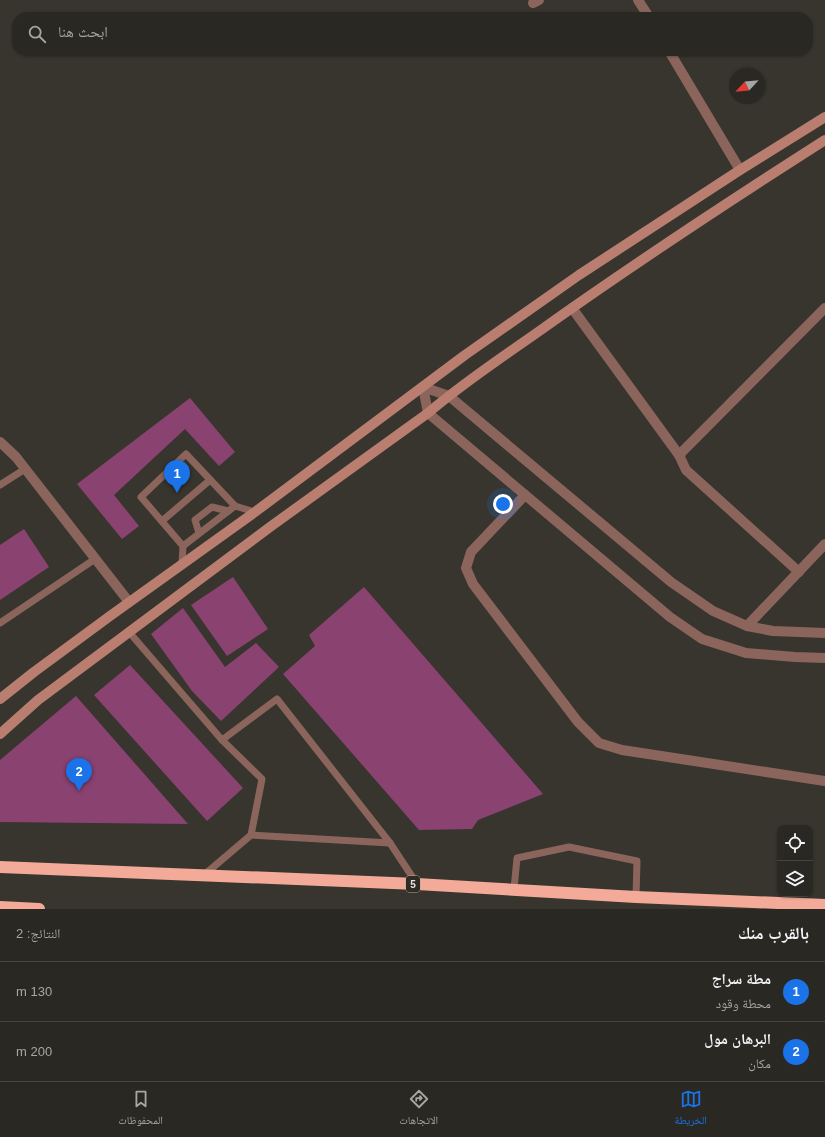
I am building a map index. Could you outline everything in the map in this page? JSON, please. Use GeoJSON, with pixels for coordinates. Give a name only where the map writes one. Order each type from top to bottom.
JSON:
{"type":"FeatureCollection","features":[{"type":"Feature","properties":{"kind":"highway","name":"5"},"geometry":{"type":"LineString","coordinates":[[0,867],[417,884],[636,897],[825,905]]}},
{"type":"Feature","properties":{"kind":"highway"},"geometry":{"type":"LineString","coordinates":[[0,907],[40,909]]}},
{"type":"Feature","properties":{"kind":"street"},"geometry":{"type":"LineString","coordinates":[[638,0],[645,12]]}},
{"type":"Feature","properties":{"kind":"street"},"geometry":{"type":"LineString","coordinates":[[672,56],[740,170]]}},
{"type":"Feature","properties":{"kind":"street"},"geometry":{"type":"LineString","coordinates":[[0,699],[129,602],[256,512],[465,355],[579,274],[825,117]]}},
{"type":"Feature","properties":{"kind":"street"},"geometry":{"type":"LineString","coordinates":[[0,734],[38,700],[449,396],[679,234],[823,144]]}},
{"type":"Feature","properties":{"kind":"street"},"geometry":{"type":"LineString","coordinates":[[572,308],[679,454],[686,470],[799,572]]}},
{"type":"Feature","properties":{"kind":"street"},"geometry":{"type":"LineString","coordinates":[[679,454],[825,308]]}},
{"type":"Feature","properties":{"kind":"street"},"geometry":{"type":"LineString","coordinates":[[423,387],[449,396],[671,582],[713,611],[747,626],[773,631],[825,633]]}},
{"type":"Feature","properties":{"kind":"street"},"geometry":{"type":"LineString","coordinates":[[423,387],[428,413],[670,616],[702,639],[746,653],[825,658]]}},
{"type":"Feature","properties":{"kind":"street"},"geometry":{"type":"LineString","coordinates":[[0,442],[16,457],[129,602]]}},
{"type":"Feature","properties":{"kind":"street"},"geometry":{"type":"LineString","coordinates":[[526,495],[471,552],[466,568],[473,584],[578,722],[599,743],[622,750],[825,781]]}},
{"type":"Feature","properties":{"kind":"street"},"geometry":{"type":"LineString","coordinates":[[747,626],[825,544]]}},
{"type":"Feature","properties":{"kind":"lane"},"geometry":{"type":"LineString","coordinates":[[182,564],[183,546],[141,497],[186,454],[235,506],[256,512]]}},
{"type":"Feature","properties":{"kind":"lane"},"geometry":{"type":"LineString","coordinates":[[0,485],[25,469]]}},
{"type":"Feature","properties":{"kind":"lane"},"geometry":{"type":"LineString","coordinates":[[162,521],[210,480]]}},
{"type":"Feature","properties":{"kind":"lane"},"geometry":{"type":"LineString","coordinates":[[183,546],[235,506]]}},
{"type":"Feature","properties":{"kind":"lane"},"geometry":{"type":"LineString","coordinates":[[199,533],[195,520],[212,507],[228,511]]}},
{"type":"Feature","properties":{"kind":"lane"},"geometry":{"type":"LineString","coordinates":[[0,624],[94,559]]}},
{"type":"Feature","properties":{"kind":"lane"},"geometry":{"type":"LineString","coordinates":[[129,632],[222,740],[262,779],[251,835],[204,875]]}},
{"type":"Feature","properties":{"kind":"lane"},"geometry":{"type":"LineString","coordinates":[[222,740],[277,699],[390,843],[417,884]]}},
{"type":"Feature","properties":{"kind":"lane"},"geometry":{"type":"LineString","coordinates":[[251,835],[390,843]]}},
{"type":"Feature","properties":{"kind":"lane"},"geometry":{"type":"LineString","coordinates":[[514,889],[517,858],[569,847],[637,861],[636,897]]}},
{"type":"Feature","properties":{"kind":"building"},"geometry":{"type":"Polygon","coordinates":[[[190,398],[235,452],[219,466],[185,429],[114,495],[139,526],[122,539],[77,484],[190,398]]]}},
{"type":"Feature","properties":{"kind":"building"},"geometry":{"type":"Polygon","coordinates":[[[24,529],[49,567],[0,600],[0,545],[24,529]]]}},
{"type":"Feature","properties":{"kind":"building"},"geometry":{"type":"Polygon","coordinates":[[[233,577],[268,629],[227,656],[191,605],[233,577]]]}},
{"type":"Feature","properties":{"kind":"building"},"geometry":{"type":"Polygon","coordinates":[[[364,587],[543,794],[478,820],[472,829],[419,830],[283,674],[315,646],[309,635],[364,587]]]}},
{"type":"Feature","properties":{"kind":"building"},"geometry":{"type":"Polygon","coordinates":[[[183,608],[225,667],[256,643],[279,667],[221,721],[192,691],[151,634],[183,608]]]}},
{"type":"Feature","properties":{"kind":"building"},"geometry":{"type":"Polygon","coordinates":[[[130,665],[243,788],[207,821],[94,695],[130,665]]]}},
{"type":"Feature","properties":{"kind":"building"},"geometry":{"type":"Polygon","coordinates":[[[76,696],[188,824],[0,822],[0,760],[76,696]]]}},
{"type":"Feature","properties":{"kind":"place","name":"مطة سراج"},"geometry":{"type":"Point","coordinates":[177,493]}},
{"type":"Feature","properties":{"kind":"place","name":"البرهان مول"},"geometry":{"type":"Point","coordinates":[79,791]}}]}
